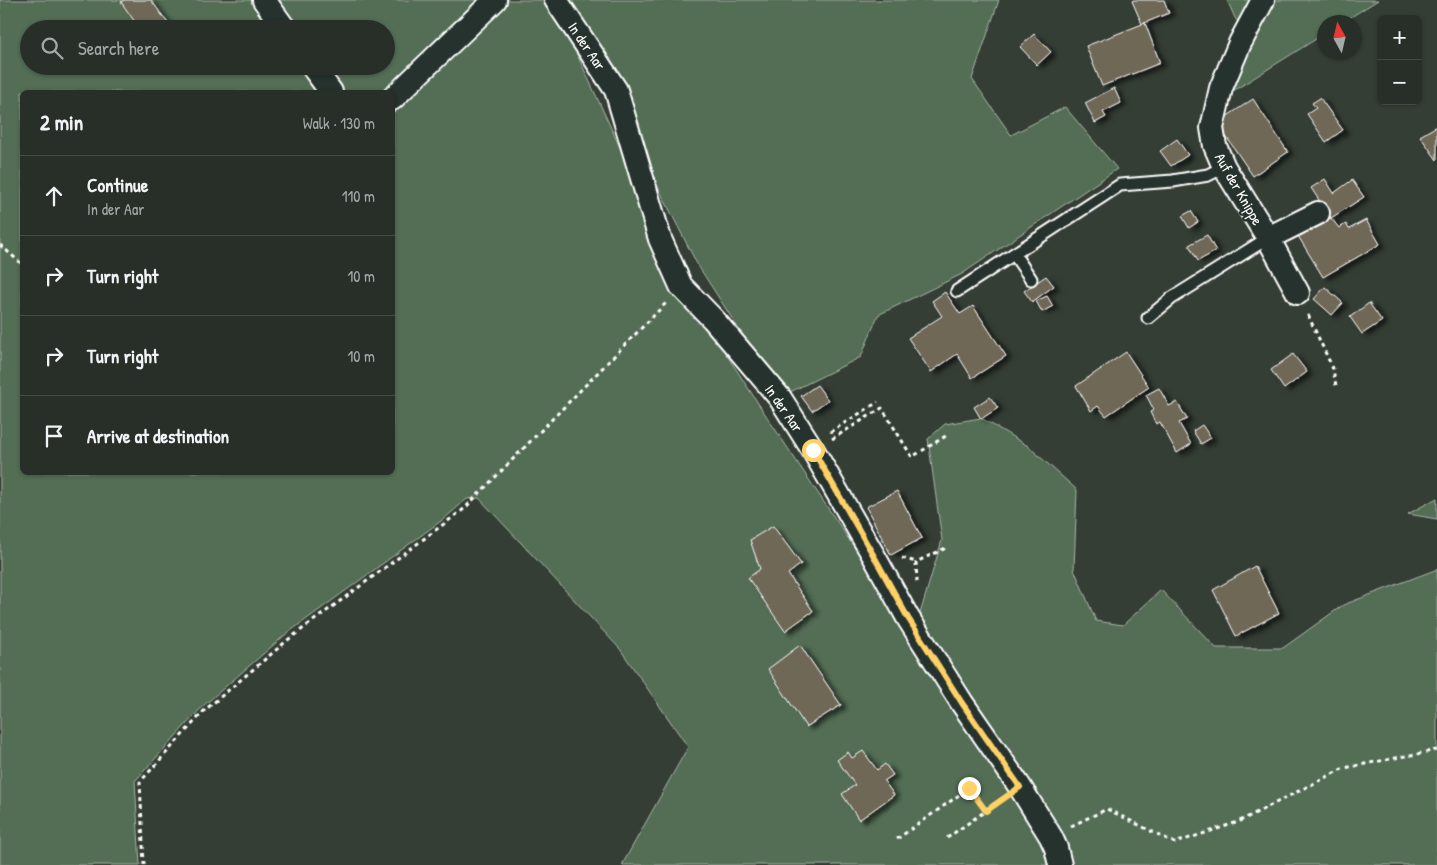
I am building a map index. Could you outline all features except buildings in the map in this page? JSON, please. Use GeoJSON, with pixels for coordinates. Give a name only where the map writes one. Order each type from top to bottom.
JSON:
{"type":"FeatureCollection","features":[{"type":"Feature","properties":{"kind":"street"},"geometry":{"type":"LineString","coordinates":[[264,0],[278,20]]}},
{"type":"Feature","properties":{"kind":"street"},"geometry":{"type":"LineString","coordinates":[[395,97],[495,0]]}},
{"type":"Feature","properties":{"kind":"street","name":"In der Aar"},"geometry":{"type":"LineString","coordinates":[[556,0],[616,90],[660,239],[681,286],[780,398],[813,450],[908,618],[1051,837],[1060,865]]}},
{"type":"Feature","properties":{"kind":"street","name":"Auf der Knippe"},"geometry":{"type":"LineString","coordinates":[[1263,0],[1240,43],[1221,88],[1212,128],[1215,146],[1224,167],[1268,238],[1298,293]]}},
{"type":"Feature","properties":{"kind":"street"},"geometry":{"type":"LineString","coordinates":[[319,75],[330,90]]}},
{"type":"Feature","properties":{"kind":"street","name":"Auf der Knippe"},"geometry":{"type":"LineString","coordinates":[[1268,238],[1318,213]]}},
{"type":"Feature","properties":{"kind":"lane"},"geometry":{"type":"LineString","coordinates":[[957,291],[1120,185],[1173,181],[1208,175],[1224,167]]}},
{"type":"Feature","properties":{"kind":"lane"},"geometry":{"type":"LineString","coordinates":[[1148,318],[1172,298],[1268,238]]}},
{"type":"Feature","properties":{"kind":"lane"},"geometry":{"type":"LineString","coordinates":[[1014,254],[1031,279]]}},
{"type":"Feature","properties":{"kind":"path"},"geometry":{"type":"LineString","coordinates":[[0,245],[20,262]]}},
{"type":"Feature","properties":{"kind":"path"},"geometry":{"type":"LineString","coordinates":[[144,865],[140,782],[205,710],[289,639],[464,509],[678,292],[681,286]]}},
{"type":"Feature","properties":{"kind":"path"},"geometry":{"type":"LineString","coordinates":[[1298,293],[1333,369],[1336,386]]}},
{"type":"Feature","properties":{"kind":"path"},"geometry":{"type":"LineString","coordinates":[[828,434],[878,402]]}},
{"type":"Feature","properties":{"kind":"path"},"geometry":{"type":"LineString","coordinates":[[830,440],[882,408],[912,457],[950,434]]}},
{"type":"Feature","properties":{"kind":"path"},"geometry":{"type":"LineString","coordinates":[[917,590],[916,562],[948,547]]}},
{"type":"Feature","properties":{"kind":"path"},"geometry":{"type":"LineString","coordinates":[[1051,837],[1107,809],[1175,843],[1238,822],[1344,768],[1437,750]]}},
{"type":"Feature","properties":{"kind":"path"},"geometry":{"type":"LineString","coordinates":[[946,838],[1020,787]]}},
{"type":"Feature","properties":{"kind":"path"},"geometry":{"type":"LineString","coordinates":[[897,839],[969,788],[986,811]]}},
{"type":"Feature","properties":{"kind":"green space"},"geometry":{"type":"Polygon","coordinates":[[[0,0],[485,0],[394,90],[20,90],[20,475],[395,475],[395,111],[501,0],[552,0],[689,297],[1028,807],[1052,865],[622,865],[688,747],[620,649],[479,498],[467,499],[445,518],[285,635],[203,706],[135,781],[140,865],[0,865],[0,0]]]}},
{"type":"Feature","properties":{"kind":"green space"},"geometry":{"type":"Polygon","coordinates":[[[563,0],[999,0],[972,79],[1011,135],[1065,107],[1117,169],[962,274],[878,315],[861,357],[782,396],[697,264],[563,0]]]}},
{"type":"Feature","properties":{"kind":"green space"},"geometry":{"type":"Polygon","coordinates":[[[1227,0],[1378,0],[1354,15],[1317,15],[1317,38],[1233,91],[1251,40],[1235,18],[1227,0]]]}},
{"type":"Feature","properties":{"kind":"green space"},"geometry":{"type":"Polygon","coordinates":[[[981,418],[1028,446],[1077,490],[1074,569],[1096,621],[1123,625],[1161,590],[1216,648],[1283,648],[1343,605],[1437,568],[1437,865],[1063,865],[919,617],[942,540],[928,439],[945,424],[981,418]]]}},
{"type":"Feature","properties":{"kind":"green space"},"geometry":{"type":"Polygon","coordinates":[[[1437,498],[1437,519],[1408,514],[1437,498]]]}},
{"type":"Feature","properties":{"kind":"route"},"geometry":{"type":"LineString","coordinates":[[813,450],[908,618],[962,703],[1020,787],[986,811],[969,788]]}}]}
